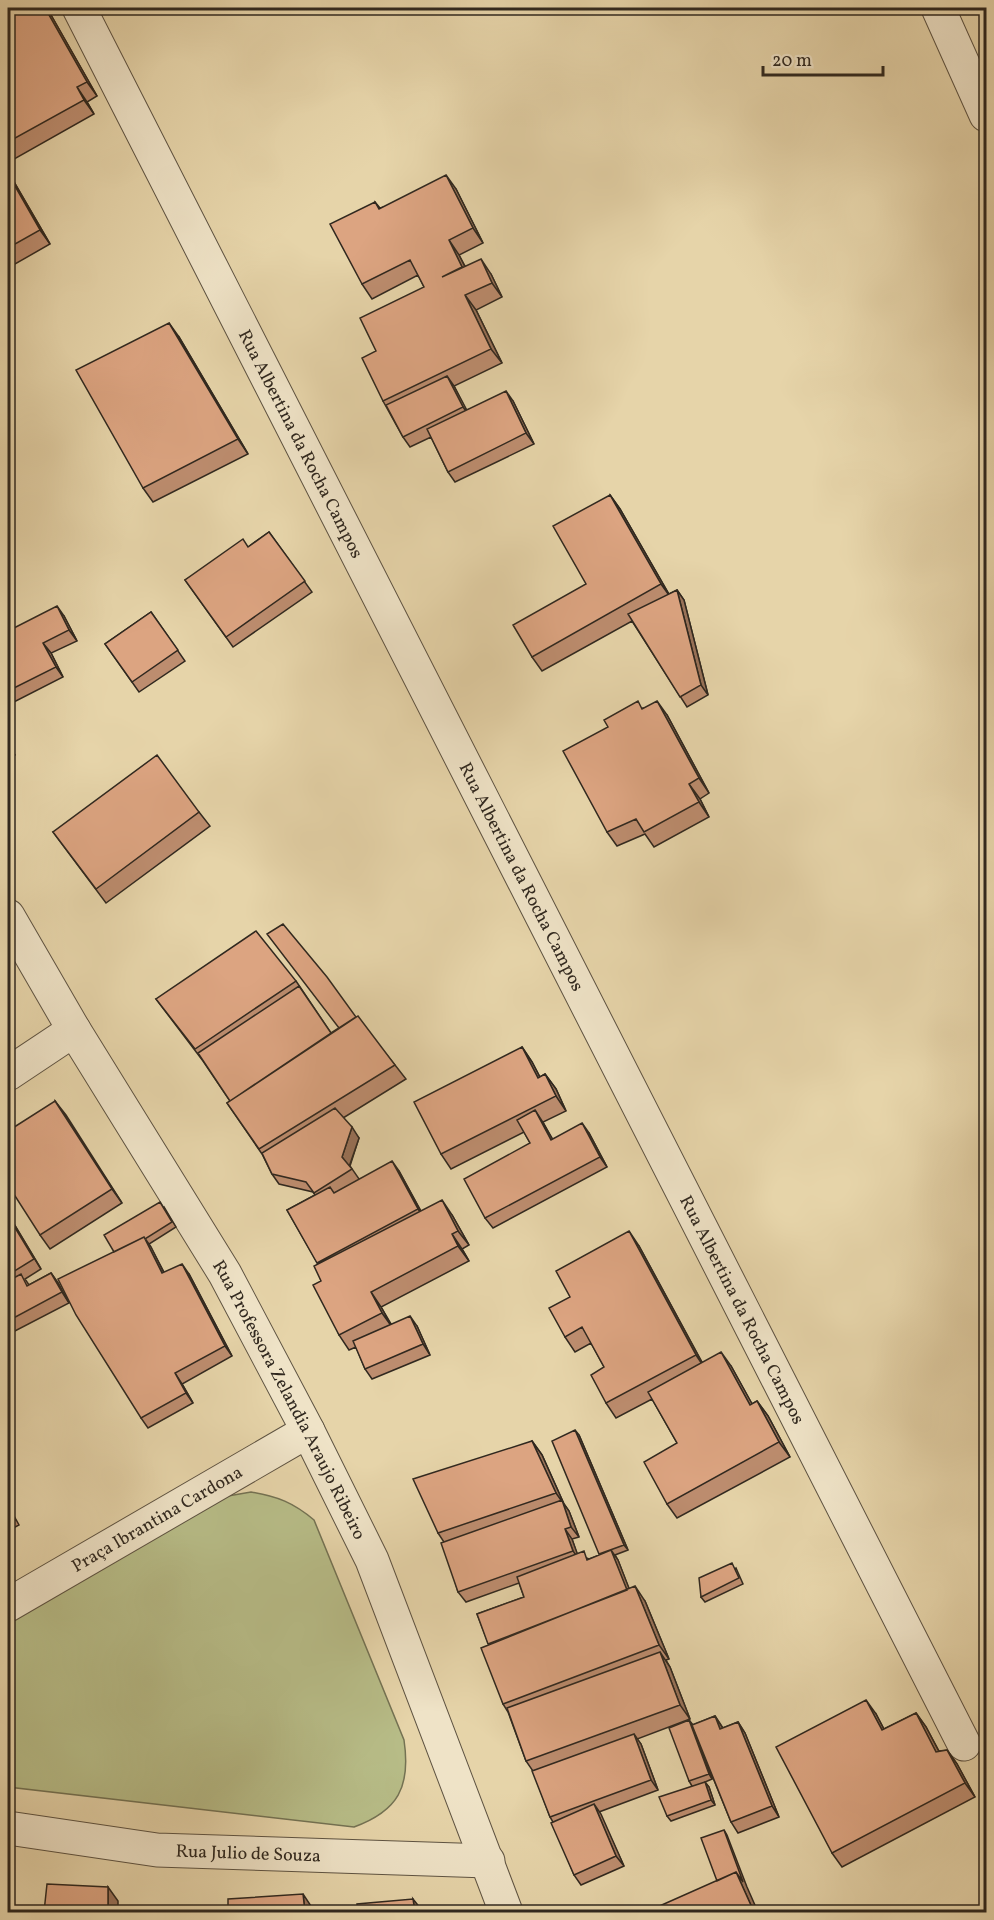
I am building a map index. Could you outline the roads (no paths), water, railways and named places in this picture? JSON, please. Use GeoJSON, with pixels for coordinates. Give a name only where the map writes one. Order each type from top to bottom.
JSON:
{"type":"FeatureCollection","features":[{"type":"Feature","properties":{"kind":"street","name":"Rua Albertina da Rocha Campos"},"geometry":{"type":"LineString","coordinates":[[80,8],[964,1744]]}},
{"type":"Feature","properties":{"kind":"street"},"geometry":{"type":"LineString","coordinates":[[938,8],[987,115]]}},
{"type":"Feature","properties":{"kind":"street","name":"Rua Professora Zelandia Araujo Ribeiro"},"geometry":{"type":"LineString","coordinates":[[8,916],[74,1030],[225,1274],[308,1431],[372,1560],[506,1912]]}},
{"type":"Feature","properties":{"kind":"street"},"geometry":{"type":"LineString","coordinates":[[8,1074],[74,1030]]}},
{"type":"Feature","properties":{"kind":"street","name":"Praça Ibrantina Cardona"},"geometry":{"type":"LineString","coordinates":[[8,1605],[308,1431]]}},
{"type":"Feature","properties":{"kind":"street","name":"Rua Julio de Souza"},"geometry":{"type":"LineString","coordinates":[[8,1828],[157,1850],[488,1862]]}}]}
